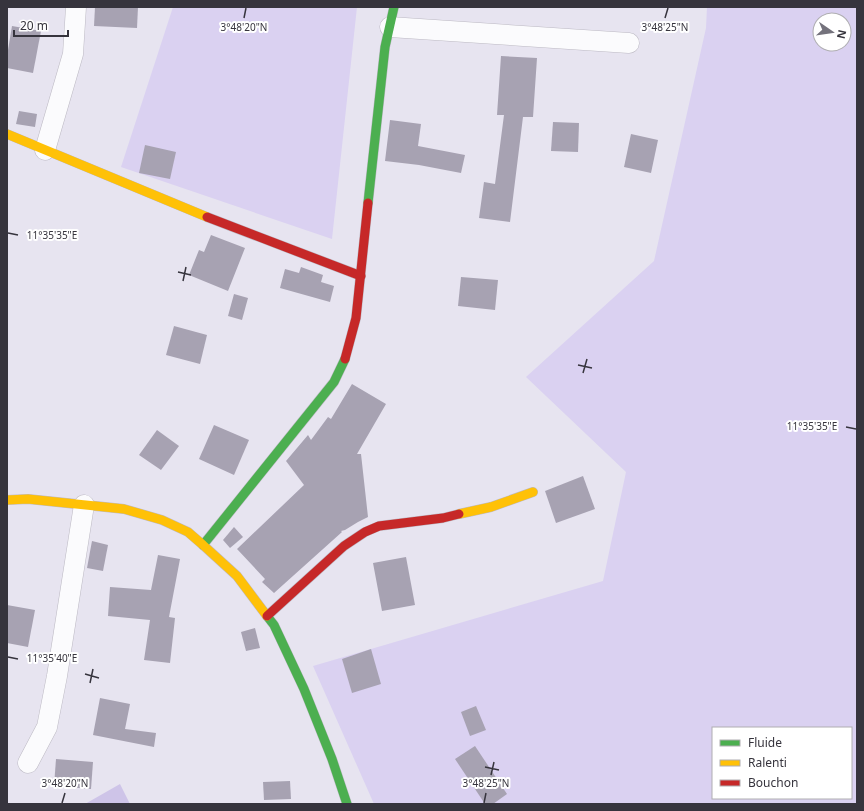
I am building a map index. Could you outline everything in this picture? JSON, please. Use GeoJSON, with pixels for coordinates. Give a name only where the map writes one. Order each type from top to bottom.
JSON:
{"type":"FeatureCollection","features":[{"type":"Feature","properties":{"kind":"street"},"geometry":{"type":"LineString","coordinates":[[45,150],[65,86],[73,54],[76,7]]}},
{"type":"Feature","properties":{"kind":"street"},"geometry":{"type":"LineString","coordinates":[[203,545],[334,382],[347,356],[356,318],[385,47],[394,7]]}},
{"type":"Feature","properties":{"kind":"street"},"geometry":{"type":"LineString","coordinates":[[390,27],[629,43]]}},
{"type":"Feature","properties":{"kind":"street"},"geometry":{"type":"LineString","coordinates":[[7,134],[213,220],[361,276]]}},
{"type":"Feature","properties":{"kind":"street"},"geometry":{"type":"LineString","coordinates":[[267,616],[344,546],[365,532],[379,526],[443,518],[491,507],[533,492]]}},
{"type":"Feature","properties":{"kind":"street"},"geometry":{"type":"LineString","coordinates":[[7,500],[28,499],[124,509],[162,520],[188,532],[203,545],[237,576],[274,624],[304,688],[332,759],[347,804]]}},
{"type":"Feature","properties":{"kind":"street"},"geometry":{"type":"LineString","coordinates":[[28,763],[48,727],[84,505]]}},
{"type":"Feature","properties":{"kind":"shaded area"},"geometry":{"type":"Polygon","coordinates":[[[173,7],[357,7],[332,239],[121,167],[173,7]]]}},
{"type":"Feature","properties":{"kind":"shaded area"},"geometry":{"type":"Polygon","coordinates":[[[707,7],[857,7],[857,804],[374,804],[313,666],[603,581],[626,472],[526,377],[654,261],[706,28],[707,7]]]}},
{"type":"Feature","properties":{"kind":"shaded area"},"geometry":{"type":"Polygon","coordinates":[[[120,784],[130,804],[85,804],[120,784]]]}},
{"type":"Feature","properties":{"kind":"building"},"geometry":{"type":"Polygon","coordinates":[[[95,7],[138,7],[137,28],[94,26],[95,7]]]}},
{"type":"Feature","properties":{"kind":"building"},"geometry":{"type":"Polygon","coordinates":[[[12,26],[41,31],[33,73],[7,68],[7,56],[12,26]]]}},
{"type":"Feature","properties":{"kind":"building"},"geometry":{"type":"Polygon","coordinates":[[[501,56],[537,58],[533,117],[523,117],[510,222],[479,218],[484,182],[495,184],[504,115],[497,115],[501,56]]]}},
{"type":"Feature","properties":{"kind":"building"},"geometry":{"type":"Polygon","coordinates":[[[19,111],[37,114],[35,127],[16,124],[19,111]]]}},
{"type":"Feature","properties":{"kind":"building"},"geometry":{"type":"Polygon","coordinates":[[[390,120],[421,124],[418,146],[465,155],[461,173],[419,165],[385,161],[390,120]]]}},
{"type":"Feature","properties":{"kind":"building"},"geometry":{"type":"Polygon","coordinates":[[[553,122],[579,123],[578,152],[551,151],[553,122]]]}},
{"type":"Feature","properties":{"kind":"building"},"geometry":{"type":"Polygon","coordinates":[[[631,134],[658,140],[651,173],[624,167],[631,134]]]}},
{"type":"Feature","properties":{"kind":"building"},"geometry":{"type":"Polygon","coordinates":[[[145,145],[176,152],[170,179],[139,173],[145,145]]]}},
{"type":"Feature","properties":{"kind":"building"},"geometry":{"type":"Polygon","coordinates":[[[211,235],[245,248],[228,291],[189,275],[199,250],[204,252],[211,235]]]}},
{"type":"Feature","properties":{"kind":"building"},"geometry":{"type":"Polygon","coordinates":[[[301,267],[323,275],[321,282],[334,286],[330,302],[280,288],[285,269],[299,273],[301,267]]]}},
{"type":"Feature","properties":{"kind":"building"},"geometry":{"type":"Polygon","coordinates":[[[461,277],[498,280],[495,310],[458,306],[461,277]]]}},
{"type":"Feature","properties":{"kind":"building"},"geometry":{"type":"Polygon","coordinates":[[[234,294],[248,298],[242,320],[228,316],[234,294]]]}},
{"type":"Feature","properties":{"kind":"building"},"geometry":{"type":"Polygon","coordinates":[[[174,326],[207,335],[200,364],[166,355],[174,326]]]}},
{"type":"Feature","properties":{"kind":"building"},"geometry":{"type":"Polygon","coordinates":[[[352,384],[386,404],[357,454],[361,454],[368,517],[341,531],[342,532],[274,593],[262,582],[265,579],[237,549],[304,485],[286,461],[308,435],[311,440],[328,417],[331,419],[352,384]]]}},
{"type":"Feature","properties":{"kind":"building"},"geometry":{"type":"Polygon","coordinates":[[[214,425],[249,440],[234,475],[199,459],[214,425]]]}},
{"type":"Feature","properties":{"kind":"building"},"geometry":{"type":"Polygon","coordinates":[[[157,430],[179,446],[161,470],[139,455],[157,430]]]}},
{"type":"Feature","properties":{"kind":"building"},"geometry":{"type":"Polygon","coordinates":[[[583,476],[595,509],[556,523],[545,491],[583,476]]]}},
{"type":"Feature","properties":{"kind":"building"},"geometry":{"type":"Polygon","coordinates":[[[234,527],[243,537],[230,548],[223,540],[234,527]]]}},
{"type":"Feature","properties":{"kind":"building"},"geometry":{"type":"Polygon","coordinates":[[[92,541],[108,545],[103,571],[87,568],[92,541]]]}},
{"type":"Feature","properties":{"kind":"building"},"geometry":{"type":"Polygon","coordinates":[[[158,555],[180,559],[169,617],[175,618],[170,663],[144,660],[150,620],[108,616],[110,587],[151,590],[158,555]]]}},
{"type":"Feature","properties":{"kind":"building"},"geometry":{"type":"Polygon","coordinates":[[[406,557],[415,605],[382,611],[373,563],[406,557]]]}},
{"type":"Feature","properties":{"kind":"building"},"geometry":{"type":"Polygon","coordinates":[[[7,605],[35,610],[28,647],[7,643],[7,605]]]}},
{"type":"Feature","properties":{"kind":"building"},"geometry":{"type":"Polygon","coordinates":[[[255,628],[260,648],[246,651],[241,632],[255,628]]]}},
{"type":"Feature","properties":{"kind":"building"},"geometry":{"type":"Polygon","coordinates":[[[371,649],[381,684],[352,693],[342,659],[371,649]]]}},
{"type":"Feature","properties":{"kind":"building"},"geometry":{"type":"Polygon","coordinates":[[[100,698],[130,704],[125,729],[156,733],[154,747],[93,735],[100,698]]]}},
{"type":"Feature","properties":{"kind":"building"},"geometry":{"type":"Polygon","coordinates":[[[476,706],[486,730],[470,736],[461,712],[476,706]]]}},
{"type":"Feature","properties":{"kind":"building"},"geometry":{"type":"Polygon","coordinates":[[[475,746],[507,794],[493,804],[485,804],[455,759],[475,746]]]}},
{"type":"Feature","properties":{"kind":"building"},"geometry":{"type":"Polygon","coordinates":[[[56,759],[93,762],[91,789],[54,786],[56,759]]]}},
{"type":"Feature","properties":{"kind":"building"},"geometry":{"type":"Polygon","coordinates":[[[290,781],[291,799],[264,800],[263,782],[290,781]]]}},
{"type":"Feature","properties":{"kind":"traffic: fast"},"geometry":{"type":"LineString","coordinates":[[368,203],[385,47],[394,7]]}},
{"type":"Feature","properties":{"kind":"traffic: fast"},"geometry":{"type":"LineString","coordinates":[[203,545],[334,382],[345,359]]}},
{"type":"Feature","properties":{"kind":"traffic: fast"},"geometry":{"type":"LineString","coordinates":[[267,616],[274,625],[304,689],[332,759],[347,804]]}},
{"type":"Feature","properties":{"kind":"traffic: slow"},"geometry":{"type":"LineString","coordinates":[[7,134],[207,217]]}},
{"type":"Feature","properties":{"kind":"traffic: slow"},"geometry":{"type":"LineString","coordinates":[[459,514],[491,507],[533,492]]}},
{"type":"Feature","properties":{"kind":"traffic: slow"},"geometry":{"type":"LineString","coordinates":[[7,500],[28,499],[124,509],[162,520],[188,532],[237,576],[267,616]]}},
{"type":"Feature","properties":{"kind":"traffic: jam"},"geometry":{"type":"LineString","coordinates":[[345,359],[356,318],[368,203]]}},
{"type":"Feature","properties":{"kind":"traffic: jam"},"geometry":{"type":"LineString","coordinates":[[207,217],[361,276]]}},
{"type":"Feature","properties":{"kind":"traffic: jam"},"geometry":{"type":"LineString","coordinates":[[267,616],[344,546],[365,532],[379,526],[443,518],[459,514]]}}]}
